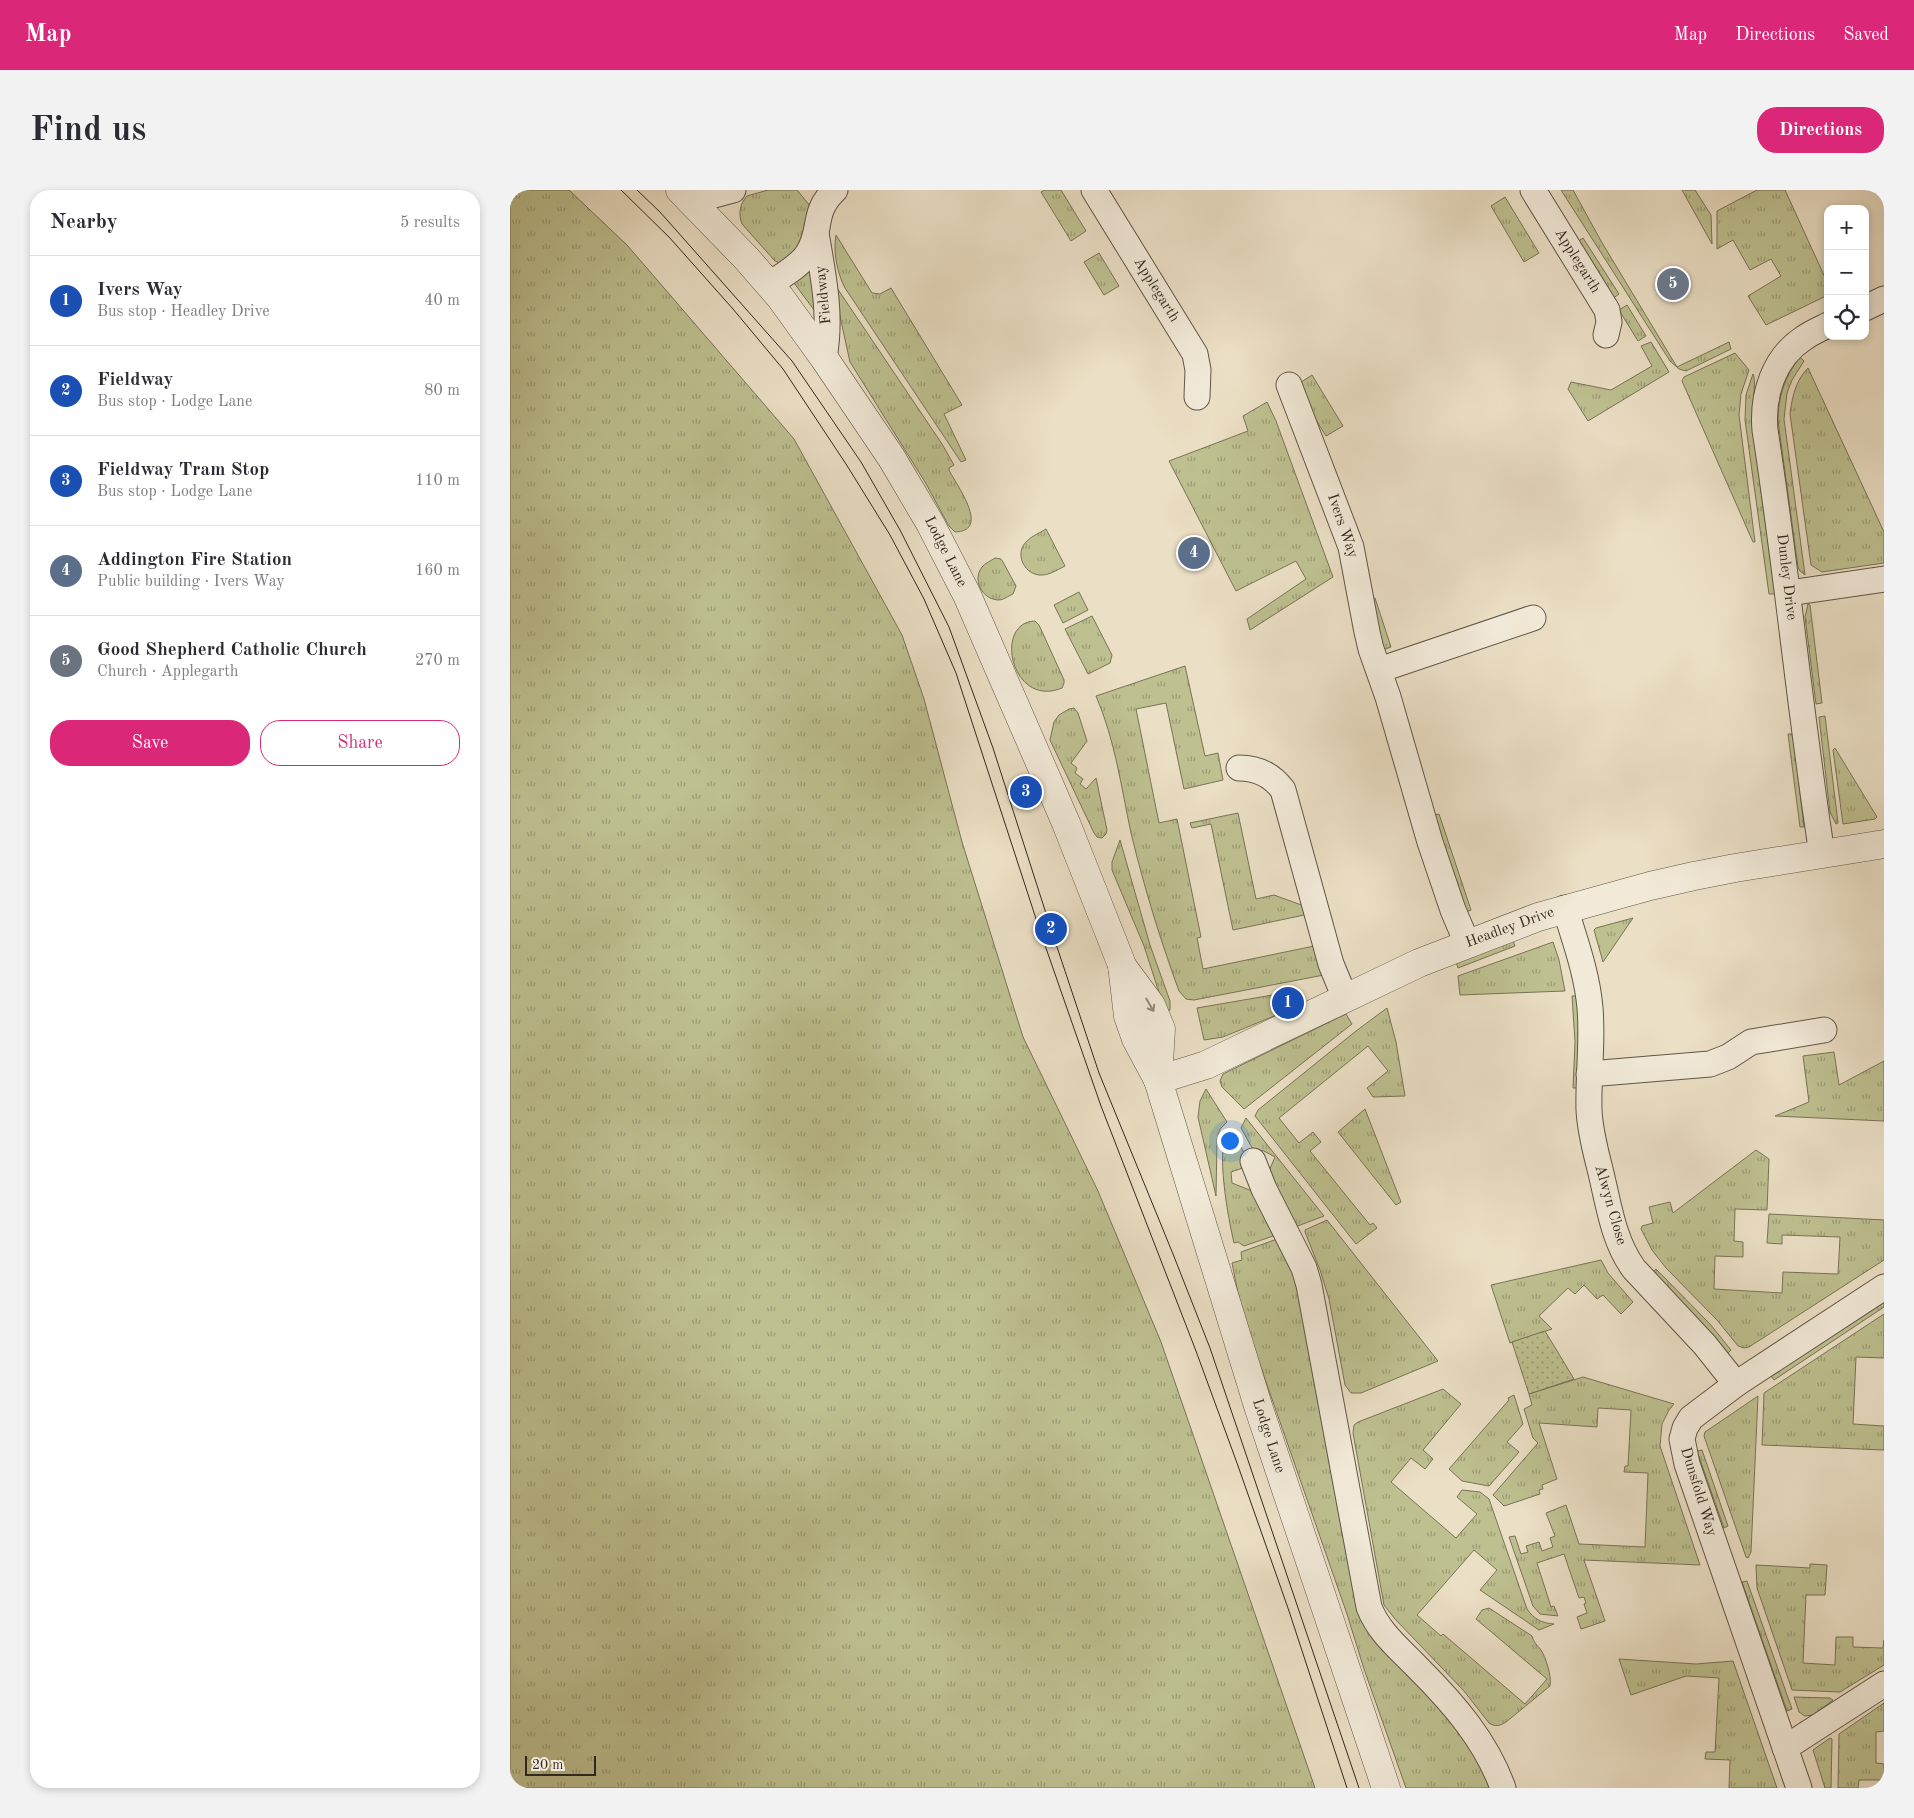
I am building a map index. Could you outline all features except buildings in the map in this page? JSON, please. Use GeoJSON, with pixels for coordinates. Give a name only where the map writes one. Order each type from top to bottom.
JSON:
{"type":"FeatureCollection","features":[{"type":"Feature","properties":{"kind":"street"},"geometry":{"type":"LineString","coordinates":[[686,196],[733,190]]}},
{"type":"Feature","properties":{"kind":"street","name":"Fieldway"},"geometry":{"type":"LineString","coordinates":[[770,284],[802,261],[808,254],[816,233],[820,208],[835,190]]}},
{"type":"Feature","properties":{"kind":"street","name":"Applegarth"},"geometry":{"type":"LineString","coordinates":[[1094,190],[1195,354],[1198,370],[1197,396]]}},
{"type":"Feature","properties":{"kind":"street","name":"Applegarth"},"geometry":{"type":"LineString","coordinates":[[1533,190],[1607,310],[1609,322],[1606,335]]}},
{"type":"Feature","properties":{"kind":"street","name":"Lodge Lane"},"geometry":{"type":"LineString","coordinates":[[686,196],[770,284],[824,358],[912,490],[953,566],[1044,770],[1122,965],[1152,1005],[1161,1029],[1158,1080],[1259,1409],[1386,1788]]}},
{"type":"Feature","properties":{"kind":"street","name":"Fieldway"},"geometry":{"type":"LineString","coordinates":[[816,233],[828,318],[828,339],[824,358]]}},
{"type":"Feature","properties":{"kind":"street"},"geometry":{"type":"LineString","coordinates":[[1869,306],[1884,299]]}},
{"type":"Feature","properties":{"kind":"street","name":"Dunley Drive"},"geometry":{"type":"LineString","coordinates":[[1822,854],[1807,752],[1789,593],[1765,430],[1764,404],[1774,373],[1788,353],[1802,339],[1824,327]]}},
{"type":"Feature","properties":{"kind":"street","name":"Ivers Way"},"geometry":{"type":"LineString","coordinates":[[1289,386],[1351,547],[1367,632],[1380,670],[1430,842],[1453,910],[1468,943]]}},
{"type":"Feature","properties":{"kind":"street"},"geometry":{"type":"LineString","coordinates":[[1789,593],[1884,579]]}},
{"type":"Feature","properties":{"kind":"street"},"geometry":{"type":"LineString","coordinates":[[1380,670],[1533,618]]}},
{"type":"Feature","properties":{"kind":"street"},"geometry":{"type":"LineString","coordinates":[[1239,768],[1249,768],[1266,774],[1273,778],[1283,790],[1331,964],[1345,998]]}},
{"type":"Feature","properties":{"kind":"street","name":"Headley Drive"},"geometry":{"type":"LineString","coordinates":[[1158,1080],[1206,1065],[1227,1056],[1391,976],[1468,943],[1565,908],[1694,876],[1884,844]]}},
{"type":"Feature","properties":{"kind":"street","name":"Alwyn Close"},"geometry":{"type":"LineString","coordinates":[[1565,908],[1588,991],[1591,1024],[1589,1118],[1614,1229],[1623,1251],[1639,1275],[1705,1345],[1736,1384]]}},
{"type":"Feature","properties":{"kind":"street"},"geometry":{"type":"LineString","coordinates":[[1589,1074],[1710,1064],[1728,1057],[1751,1042],[1824,1030]]}},
{"type":"Feature","properties":{"kind":"street"},"geometry":{"type":"LineString","coordinates":[[1253,1161],[1264,1189],[1304,1268],[1309,1285],[1369,1607],[1379,1629],[1462,1716],[1493,1762],[1503,1788]]}},
{"type":"Feature","properties":{"kind":"street","name":"Dunsfold Way"},"geometry":{"type":"LineString","coordinates":[[1799,1788],[1682,1445],[1685,1428],[1691,1418],[1736,1384],[1884,1286]]}},
{"type":"Feature","properties":{"kind":"street"},"geometry":{"type":"LineString","coordinates":[[1785,1748],[1884,1684]]}},
{"type":"Feature","properties":{"kind":"green space"},"geometry":{"type":"Polygon","coordinates":[[[510,190],[569,190],[627,245],[794,439],[902,635],[924,699],[962,842],[1023,1037],[1098,1191],[1161,1342],[1315,1788],[510,1788],[510,190]]]}},
{"type":"Feature","properties":{"kind":"green space"},"geometry":{"type":"Polygon","coordinates":[[[768,190],[797,190],[811,207],[803,244],[782,264],[775,261],[742,224],[740,216],[740,209],[747,196],[768,190]]]}},
{"type":"Feature","properties":{"kind":"green space"},"geometry":{"type":"Polygon","coordinates":[[[1045,190],[1061,190],[1086,231],[1071,241],[1041,192],[1045,190]]]}},
{"type":"Feature","properties":{"kind":"green space"},"geometry":{"type":"Polygon","coordinates":[[[1561,190],[1573,190],[1601,241],[1677,367],[1729,342],[1731,349],[1686,371],[1679,369],[1670,361],[1561,190]]]}},
{"type":"Feature","properties":{"kind":"green space"},"geometry":{"type":"Polygon","coordinates":[[[1682,190],[1695,190],[1711,215],[1712,244],[1682,190]]]}},
{"type":"Feature","properties":{"kind":"green space"},"geometry":{"type":"Polygon","coordinates":[[[1757,190],[1785,190],[1824,275],[1824,297],[1766,325],[1748,296],[1781,276],[1771,259],[1750,270],[1733,240],[1717,249],[1717,211],[1757,190]]]}},
{"type":"Feature","properties":{"kind":"green space"},"geometry":{"type":"Polygon","coordinates":[[[1505,197],[1539,253],[1524,262],[1491,206],[1505,197]]]}},
{"type":"Feature","properties":{"kind":"green space"},"geometry":{"type":"Polygon","coordinates":[[[836,235],[872,293],[880,294],[891,288],[962,405],[944,414],[966,460],[961,462],[845,288],[836,262],[836,235]]]}},
{"type":"Feature","properties":{"kind":"green space"},"geometry":{"type":"Polygon","coordinates":[[[1583,238],[1619,294],[1612,299],[1577,242],[1583,238]]]}},
{"type":"Feature","properties":{"kind":"green space"},"geometry":{"type":"Polygon","coordinates":[[[1099,253],[1119,286],[1104,295],[1084,262],[1099,253]]]}},
{"type":"Feature","properties":{"kind":"green space"},"geometry":{"type":"Polygon","coordinates":[[[810,267],[820,318],[794,283],[810,267]]]}},
{"type":"Feature","properties":{"kind":"green space"},"geometry":{"type":"Polygon","coordinates":[[[837,288],[942,444],[954,465],[949,470],[964,496],[971,516],[970,524],[965,530],[955,532],[949,526],[925,482],[850,362],[834,289],[837,288]]]}},
{"type":"Feature","properties":{"kind":"green space"},"geometry":{"type":"Polygon","coordinates":[[[1627,305],[1646,336],[1638,341],[1619,310],[1627,305]]]}},
{"type":"Feature","properties":{"kind":"green space"},"geometry":{"type":"Polygon","coordinates":[[[1651,342],[1669,372],[1588,421],[1568,389],[1571,382],[1611,390],[1652,366],[1641,346],[1651,342]]]}},
{"type":"Feature","properties":{"kind":"green space"},"geometry":{"type":"Polygon","coordinates":[[[1735,353],[1749,370],[1741,394],[1739,415],[1755,542],[1753,542],[1682,381],[1684,377],[1735,353]]]}},
{"type":"Feature","properties":{"kind":"green space"},"geometry":{"type":"Polygon","coordinates":[[[1800,357],[1804,361],[1792,380],[1787,393],[1784,419],[1805,575],[1798,567],[1778,421],[1783,387],[1800,357]]]}},
{"type":"Feature","properties":{"kind":"green space"},"geometry":{"type":"Polygon","coordinates":[[[1808,368],[1884,532],[1884,563],[1822,572],[1811,565],[1790,414],[1795,389],[1800,378],[1808,368]]]}},
{"type":"Feature","properties":{"kind":"green space"},"geometry":{"type":"Polygon","coordinates":[[[1753,374],[1752,424],[1775,594],[1769,594],[1745,420],[1746,395],[1753,374]]]}},
{"type":"Feature","properties":{"kind":"green space"},"geometry":{"type":"Polygon","coordinates":[[[1312,375],[1343,426],[1326,436],[1295,386],[1312,375]]]}},
{"type":"Feature","properties":{"kind":"green space"},"geometry":{"type":"Polygon","coordinates":[[[1267,402],[1276,421],[1333,577],[1250,630],[1247,619],[1306,579],[1296,561],[1236,591],[1169,461],[1248,431],[1243,416],[1267,402]]]}},
{"type":"Feature","properties":{"kind":"green space"},"geometry":{"type":"Polygon","coordinates":[[[1046,529],[1065,566],[1049,574],[1039,575],[1025,567],[1022,562],[1021,552],[1028,540],[1046,529]]]}},
{"type":"Feature","properties":{"kind":"green space"},"geometry":{"type":"Polygon","coordinates":[[[995,558],[1001,559],[1016,586],[1013,594],[1000,600],[992,599],[983,593],[978,583],[979,572],[982,567],[995,558]]]}},
{"type":"Feature","properties":{"kind":"green space"},"geometry":{"type":"Polygon","coordinates":[[[1079,592],[1088,610],[1063,623],[1054,605],[1079,592]]]}},
{"type":"Feature","properties":{"kind":"green space"},"geometry":{"type":"Polygon","coordinates":[[[1375,598],[1391,647],[1383,650],[1371,599],[1375,598]]]}},
{"type":"Feature","properties":{"kind":"green space"},"geometry":{"type":"Polygon","coordinates":[[[1808,604],[1810,605],[1822,703],[1816,704],[1805,617],[1808,604]]]}},
{"type":"Feature","properties":{"kind":"green space"},"geometry":{"type":"Polygon","coordinates":[[[1092,616],[1112,655],[1110,663],[1088,674],[1065,629],[1092,616]]]}},
{"type":"Feature","properties":{"kind":"green space"},"geometry":{"type":"Polygon","coordinates":[[[1035,621],[1039,625],[1064,680],[1062,688],[1044,691],[1030,687],[1020,676],[1014,663],[1012,648],[1014,635],[1022,625],[1035,621]]]}},
{"type":"Feature","properties":{"kind":"green space"},"geometry":{"type":"Polygon","coordinates":[[[1185,666],[1205,756],[1218,753],[1223,780],[1184,789],[1166,703],[1136,709],[1159,823],[1177,819],[1201,937],[1197,938],[1203,969],[1319,945],[1324,975],[1194,1000],[1186,999],[1179,991],[1147,893],[1131,833],[1113,746],[1096,696],[1185,666]]]}},
{"type":"Feature","properties":{"kind":"green space"},"geometry":{"type":"Polygon","coordinates":[[[1074,708],[1078,713],[1087,741],[1071,763],[1077,768],[1075,773],[1083,779],[1080,784],[1086,789],[1096,778],[1107,830],[1102,838],[1097,837],[1094,833],[1050,740],[1054,722],[1059,715],[1074,708]]]}},
{"type":"Feature","properties":{"kind":"green space"},"geometry":{"type":"Polygon","coordinates":[[[1825,716],[1838,823],[1836,824],[1830,812],[1819,717],[1825,716]]]}},
{"type":"Feature","properties":{"kind":"green space"},"geometry":{"type":"Polygon","coordinates":[[[1788,734],[1793,734],[1804,827],[1800,827],[1788,734]]]}},
{"type":"Feature","properties":{"kind":"green space"},"geometry":{"type":"Polygon","coordinates":[[[1835,748],[1877,817],[1875,819],[1843,824],[1833,750],[1835,748]]]}},
{"type":"Feature","properties":{"kind":"green space"},"geometry":{"type":"Polygon","coordinates":[[[1238,813],[1256,899],[1274,895],[1307,907],[1309,914],[1233,930],[1211,824],[1192,828],[1190,823],[1238,813]]]}},
{"type":"Feature","properties":{"kind":"green space"},"geometry":{"type":"Polygon","coordinates":[[[1439,814],[1471,910],[1466,912],[1434,815],[1439,814]]]}},
{"type":"Feature","properties":{"kind":"green space"},"geometry":{"type":"Polygon","coordinates":[[[1120,840],[1150,945],[1170,1001],[1170,1010],[1167,1012],[1165,1011],[1144,946],[1112,870],[1112,862],[1120,840]]]}},
{"type":"Feature","properties":{"kind":"green space"},"geometry":{"type":"Polygon","coordinates":[[[1633,918],[1603,962],[1594,930],[1633,918]]]}},
{"type":"Feature","properties":{"kind":"green space"},"geometry":{"type":"Polygon","coordinates":[[[1513,941],[1515,946],[1458,968],[1456,962],[1513,941]]]}},
{"type":"Feature","properties":{"kind":"green space"},"geometry":{"type":"Polygon","coordinates":[[[1553,942],[1559,960],[1565,991],[1460,995],[1458,976],[1553,942]]]}},
{"type":"Feature","properties":{"kind":"green space"},"geometry":{"type":"Polygon","coordinates":[[[1296,991],[1297,993],[1274,1005],[1279,1014],[1223,1037],[1204,1040],[1197,1008],[1296,991]]]}},
{"type":"Feature","properties":{"kind":"green space"},"geometry":{"type":"Polygon","coordinates":[[[1572,996],[1576,996],[1579,1019],[1578,1088],[1573,1088],[1575,1042],[1572,996]]]}},
{"type":"Feature","properties":{"kind":"green space"},"geometry":{"type":"Polygon","coordinates":[[[1387,1008],[1396,1042],[1405,1096],[1373,1097],[1367,1088],[1388,1071],[1368,1046],[1279,1118],[1299,1143],[1313,1132],[1321,1142],[1310,1151],[1370,1225],[1373,1223],[1377,1228],[1356,1244],[1255,1116],[1258,1110],[1387,1008]]]}},
{"type":"Feature","properties":{"kind":"green space"},"geometry":{"type":"Polygon","coordinates":[[[1346,1014],[1352,1024],[1244,1109],[1222,1087],[1220,1081],[1223,1074],[1346,1014]]]}},
{"type":"Feature","properties":{"kind":"green space"},"geometry":{"type":"Polygon","coordinates":[[[1834,1052],[1839,1085],[1884,1061],[1884,1121],[1775,1116],[1809,1102],[1803,1056],[1834,1052]]]}},
{"type":"Feature","properties":{"kind":"green space"},"geometry":{"type":"Polygon","coordinates":[[[1206,1089],[1227,1122],[1220,1129],[1217,1139],[1216,1196],[1198,1117],[1200,1101],[1206,1089]]]}},
{"type":"Feature","properties":{"kind":"green space"},"geometry":{"type":"Polygon","coordinates":[[[1365,1109],[1401,1202],[1396,1205],[1338,1132],[1365,1109]]]}},
{"type":"Feature","properties":{"kind":"green space"},"geometry":{"type":"Polygon","coordinates":[[[1246,1118],[1324,1216],[1295,1227],[1271,1184],[1269,1171],[1275,1157],[1262,1150],[1259,1155],[1256,1155],[1241,1128],[1246,1118]]]}},
{"type":"Feature","properties":{"kind":"green space"},"geometry":{"type":"Polygon","coordinates":[[[1229,1130],[1231,1130],[1249,1161],[1243,1168],[1231,1172],[1232,1183],[1252,1191],[1279,1234],[1244,1246],[1238,1242],[1234,1243],[1226,1202],[1223,1151],[1225,1138],[1229,1130]]]}},
{"type":"Feature","properties":{"kind":"green space"},"geometry":{"type":"Polygon","coordinates":[[[1756,1150],[1769,1159],[1767,1210],[1735,1209],[1734,1241],[1743,1242],[1743,1257],[1715,1256],[1714,1289],[1782,1293],[1783,1272],[1838,1274],[1840,1237],[1782,1235],[1782,1244],[1767,1243],[1769,1214],[1884,1220],[1884,1260],[1749,1347],[1744,1348],[1738,1346],[1717,1320],[1666,1268],[1652,1250],[1641,1229],[1642,1226],[1653,1223],[1649,1207],[1670,1202],[1673,1213],[1756,1150]]]}},
{"type":"Feature","properties":{"kind":"green space"},"geometry":{"type":"Polygon","coordinates":[[[1327,1220],[1438,1361],[1361,1393],[1351,1393],[1345,1385],[1329,1299],[1305,1232],[1305,1230],[1327,1220]]]}},
{"type":"Feature","properties":{"kind":"green space"},"geometry":{"type":"Polygon","coordinates":[[[1280,1238],[1296,1274],[1358,1606],[1465,1737],[1492,1788],[1406,1788],[1242,1313],[1232,1263],[1242,1260],[1241,1252],[1280,1238]]]}},
{"type":"Feature","properties":{"kind":"green space"},"geometry":{"type":"Polygon","coordinates":[[[1601,1260],[1608,1273],[1633,1302],[1621,1314],[1603,1295],[1597,1299],[1584,1285],[1575,1294],[1568,1288],[1539,1316],[1552,1329],[1510,1343],[1491,1285],[1601,1260]]]}},
{"type":"Feature","properties":{"kind":"green space"},"geometry":{"type":"Polygon","coordinates":[[[1656,1269],[1710,1324],[1731,1350],[1727,1354],[1652,1273],[1656,1269]]]}},
{"type":"Feature","properties":{"kind":"green space"},"geometry":{"type":"Polygon","coordinates":[[[1884,1301],[1884,1307],[1774,1380],[1771,1376],[1884,1301]]]}},
{"type":"Feature","properties":{"kind":"green space"},"geometry":{"type":"Polygon","coordinates":[[[1884,1314],[1884,1358],[1856,1357],[1853,1424],[1884,1426],[1884,1450],[1762,1445],[1764,1393],[1884,1314]]]}},
{"type":"Feature","properties":{"kind":"green space"},"geometry":{"type":"Polygon","coordinates":[[[1545,1331],[1574,1379],[1529,1394],[1512,1342],[1545,1331]]]}},
{"type":"Feature","properties":{"kind":"green space"},"geometry":{"type":"Polygon","coordinates":[[[1583,1377],[1674,1404],[1662,1424],[1660,1446],[1700,1565],[1584,1560],[1605,1621],[1581,1629],[1577,1617],[1587,1613],[1584,1604],[1586,1603],[1584,1597],[1579,1598],[1564,1554],[1537,1563],[1551,1607],[1554,1606],[1558,1616],[1540,1614],[1533,1606],[1509,1537],[1515,1536],[1521,1554],[1528,1552],[1526,1546],[1539,1542],[1542,1551],[1553,1547],[1550,1538],[1555,1536],[1546,1513],[1566,1505],[1579,1544],[1645,1547],[1648,1473],[1624,1472],[1625,1466],[1628,1466],[1631,1410],[1598,1408],[1597,1427],[1539,1423],[1557,1479],[1542,1485],[1543,1489],[1539,1490],[1540,1494],[1504,1506],[1493,1495],[1538,1443],[1533,1438],[1524,1409],[1532,1405],[1529,1394],[1583,1377]]]}},
{"type":"Feature","properties":{"kind":"green space"},"geometry":{"type":"Polygon","coordinates":[[[1443,1389],[1461,1404],[1423,1450],[1433,1459],[1425,1469],[1411,1458],[1391,1482],[1456,1538],[1477,1514],[1457,1497],[1462,1490],[1480,1492],[1489,1499],[1527,1609],[1538,1620],[1554,1624],[1539,1630],[1480,1590],[1497,1570],[1474,1550],[1417,1615],[1441,1636],[1443,1634],[1525,1704],[1547,1679],[1476,1619],[1482,1610],[1489,1608],[1532,1636],[1547,1663],[1550,1686],[1506,1722],[1498,1725],[1489,1723],[1464,1691],[1384,1605],[1353,1433],[1354,1425],[1358,1422],[1443,1389]]]}},
{"type":"Feature","properties":{"kind":"green space"},"geometry":{"type":"Polygon","coordinates":[[[1514,1395],[1523,1424],[1507,1442],[1519,1452],[1489,1486],[1462,1481],[1449,1469],[1509,1400],[1508,1398],[1514,1395]]]}},
{"type":"Feature","properties":{"kind":"green space"},"geometry":{"type":"Polygon","coordinates":[[[1758,1396],[1751,1552],[1748,1558],[1746,1557],[1704,1436],[1705,1432],[1758,1396]]]}},
{"type":"Feature","properties":{"kind":"green space"},"geometry":{"type":"Polygon","coordinates":[[[1702,1450],[1728,1526],[1724,1528],[1697,1451],[1702,1450]]]}},
{"type":"Feature","properties":{"kind":"green space"},"geometry":{"type":"Polygon","coordinates":[[[1810,1564],[1827,1565],[1825,1595],[1806,1595],[1803,1663],[1835,1665],[1836,1637],[1853,1637],[1853,1647],[1883,1648],[1884,1640],[1884,1665],[1840,1692],[1792,1690],[1757,1588],[1756,1565],[1810,1568],[1810,1564]]]}},
{"type":"Feature","properties":{"kind":"green space"},"geometry":{"type":"Polygon","coordinates":[[[1747,1581],[1792,1709],[1787,1711],[1742,1582],[1747,1581]]]}},
{"type":"Feature","properties":{"kind":"green space"},"geometry":{"type":"Polygon","coordinates":[[[1619,1659],[1696,1664],[1733,1661],[1777,1788],[1729,1788],[1730,1760],[1705,1759],[1706,1752],[1715,1752],[1719,1678],[1686,1676],[1631,1695],[1619,1659]]]}},
{"type":"Feature","properties":{"kind":"green space"},"geometry":{"type":"Polygon","coordinates":[[[1794,1697],[1830,1698],[1833,1700],[1813,1715],[1805,1716],[1799,1712],[1794,1697]]]}},
{"type":"Feature","properties":{"kind":"green space"},"geometry":{"type":"Polygon","coordinates":[[[1884,1703],[1884,1731],[1876,1732],[1876,1763],[1884,1764],[1884,1780],[1859,1780],[1858,1788],[1838,1788],[1839,1734],[1884,1703]]]}},
{"type":"Feature","properties":{"kind":"green space"},"geometry":{"type":"Polygon","coordinates":[[[1830,1738],[1832,1739],[1831,1788],[1825,1788],[1813,1750],[1830,1738]]]}},
{"type":"Feature","properties":{"kind":"tram line"},"geometry":{"type":"LineString","coordinates":[[621,190],[669,237],[783,369],[890,535],[924,599],[956,673],[1039,928],[1101,1106],[1196,1351],[1237,1463],[1289,1611],[1347,1788]]}},
{"type":"Feature","properties":{"kind":"tram line"},"geometry":{"type":"LineString","coordinates":[[637,190],[660,212],[792,361],[861,462],[900,530],[949,627],[993,748],[1099,1073],[1210,1348],[1359,1788]]}},
{"type":"Feature","properties":{"kind":"place","name":"Good Shepherd Catholic Church"},"geometry":{"type":"Point","coordinates":[1673,284]}},
{"type":"Feature","properties":{"kind":"place","name":"Addington Fire Station"},"geometry":{"type":"Point","coordinates":[1194,553]}},
{"type":"Feature","properties":{"kind":"place","name":"Fieldway Tram Stop"},"geometry":{"type":"Point","coordinates":[1026,792]}},
{"type":"Feature","properties":{"kind":"place","name":"Fieldway"},"geometry":{"type":"Point","coordinates":[1051,929]}},
{"type":"Feature","properties":{"kind":"place","name":"Ivers Way"},"geometry":{"type":"Point","coordinates":[1288,1003]}}]}
